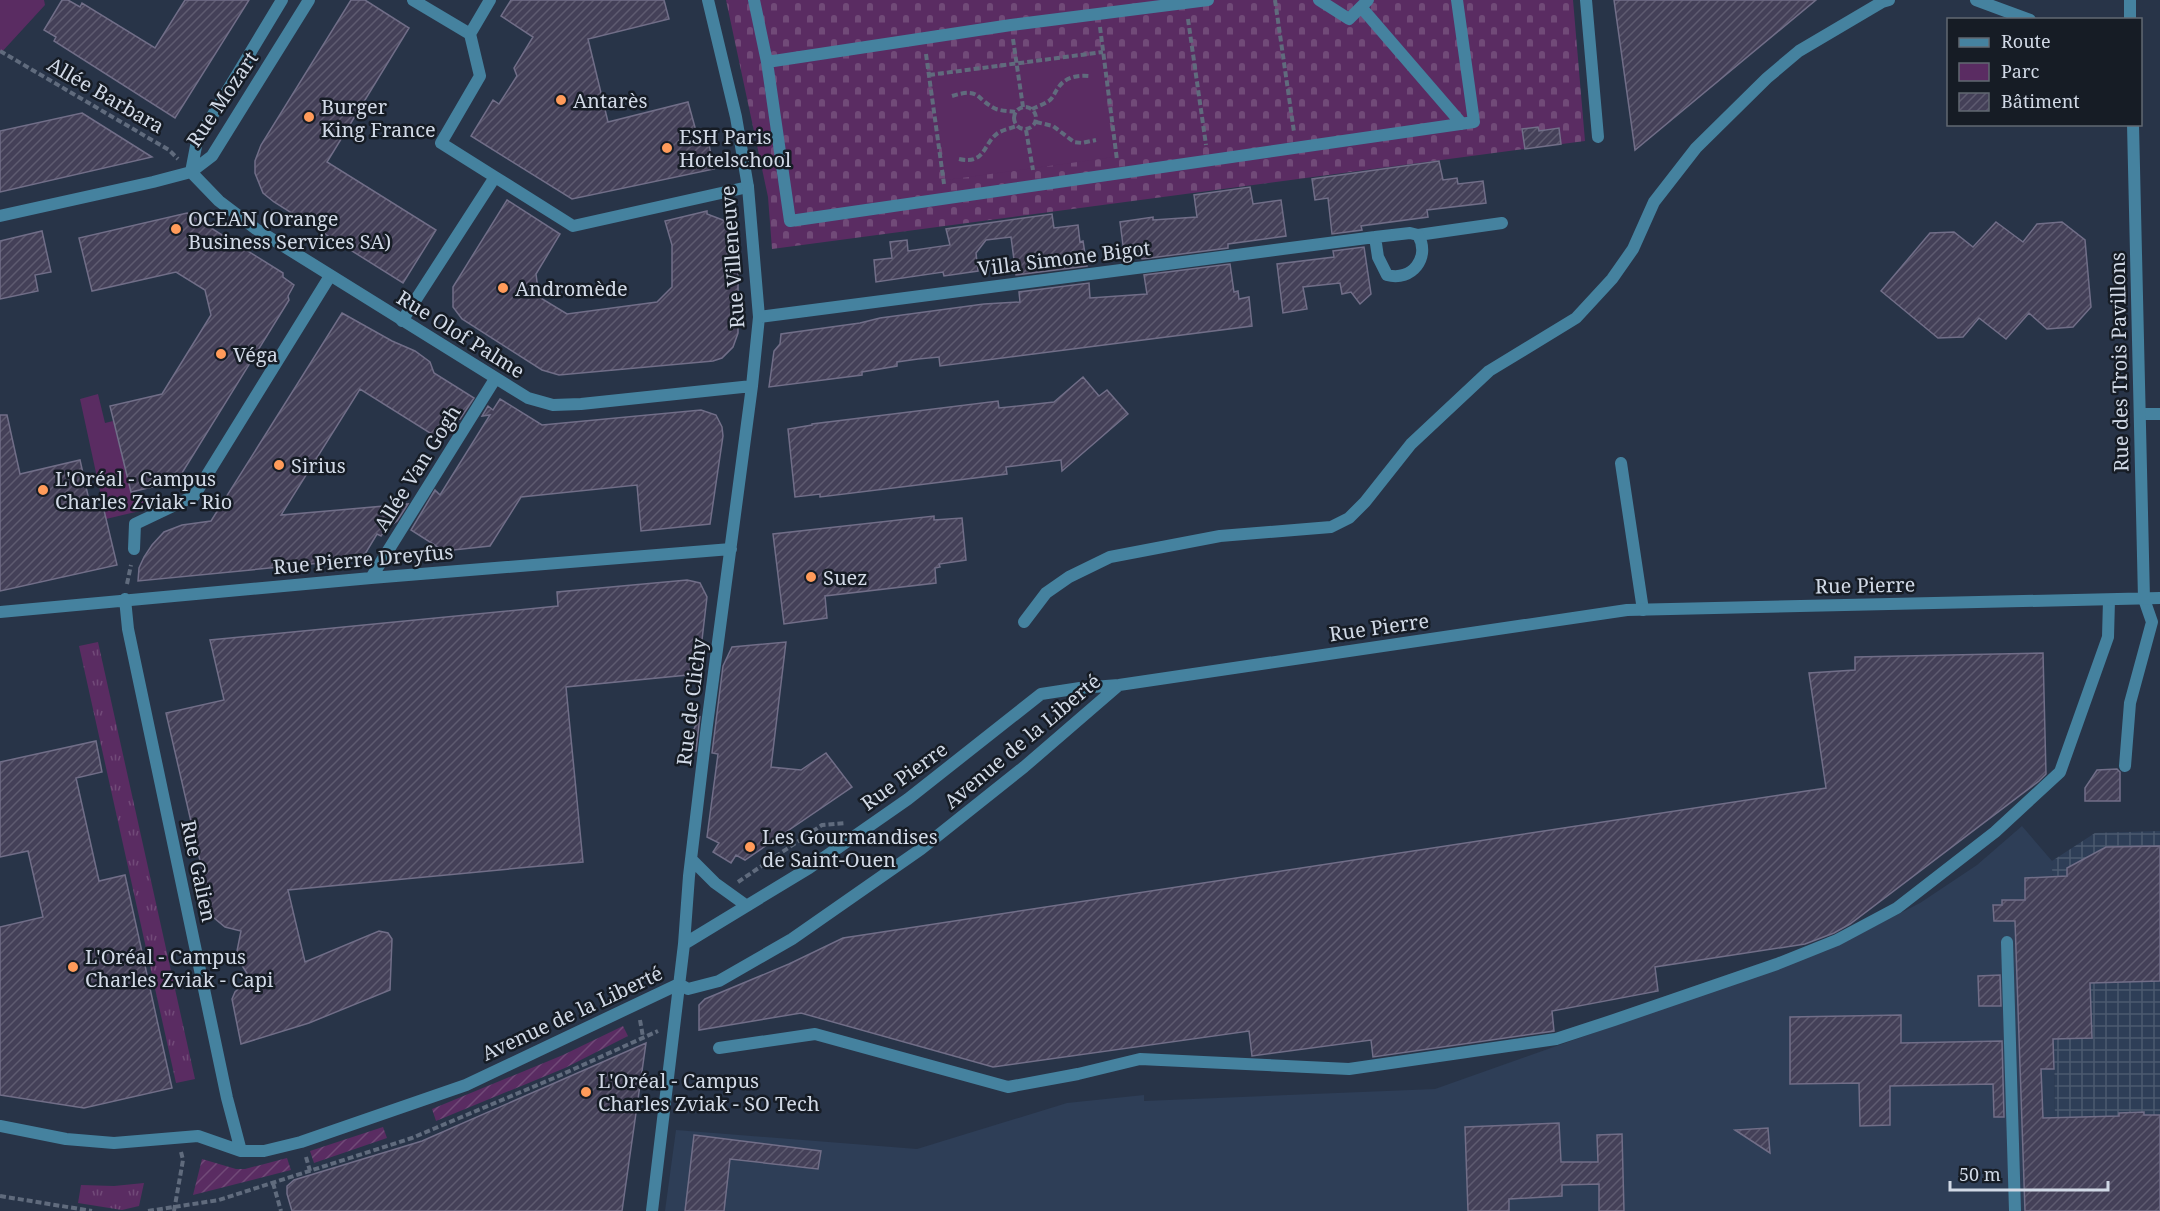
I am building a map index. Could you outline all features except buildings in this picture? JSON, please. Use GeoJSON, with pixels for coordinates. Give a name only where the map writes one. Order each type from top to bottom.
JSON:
{"type":"FeatureCollection","features":[{"type":"Feature","properties":{"kind":"street"},"geometry":{"type":"LineString","coordinates":[[191,172],[197,141],[282,0]]}},
{"type":"Feature","properties":{"kind":"street","name":"Rue Mozart"},"geometry":{"type":"LineString","coordinates":[[0,216],[191,172],[212,156],[309,0]]}},
{"type":"Feature","properties":{"kind":"street"},"geometry":{"type":"LineString","coordinates":[[413,0],[470,34]]}},
{"type":"Feature","properties":{"kind":"street"},"geometry":{"type":"LineString","coordinates":[[490,0],[470,34],[480,76],[441,143],[573,226],[748,187]]}},
{"type":"Feature","properties":{"kind":"street","name":"Rue Villeneuve"},"geometry":{"type":"LineString","coordinates":[[708,0],[736,117],[748,187],[759,317],[730,549]]}},
{"type":"Feature","properties":{"kind":"street"},"geometry":{"type":"LineString","coordinates":[[754,0],[767,62],[790,221],[1474,122],[1457,0]]}},
{"type":"Feature","properties":{"kind":"street"},"geometry":{"type":"LineString","coordinates":[[767,62],[1011,25],[1208,0]]}},
{"type":"Feature","properties":{"kind":"street"},"geometry":{"type":"LineString","coordinates":[[1319,0],[1349,19],[1365,4],[1462,124]]}},
{"type":"Feature","properties":{"kind":"street"},"geometry":{"type":"LineString","coordinates":[[1586,0],[1598,137]]}},
{"type":"Feature","properties":{"kind":"street"},"geometry":{"type":"LineString","coordinates":[[1024,622],[1046,593],[1069,577],[1110,557],[1220,536],[1331,527],[1349,518],[1365,502],[1411,444],[1489,371],[1576,318],[1612,279],[1633,249],[1654,201],[1696,148],[1767,78],[1799,51],[1888,0]]}},
{"type":"Feature","properties":{"kind":"street"},"geometry":{"type":"LineString","coordinates":[[1976,0],[2025,18]]}},
{"type":"Feature","properties":{"kind":"street"},"geometry":{"type":"LineString","coordinates":[[2130,0],[2130,18]]}},
{"type":"Feature","properties":{"kind":"street","name":"Rue des Trois Pavillons"},"geometry":{"type":"LineString","coordinates":[[2125,766],[2130,703],[2152,622],[2144,599],[2133,126]]}},
{"type":"Feature","properties":{"kind":"street","name":"Rue Olof Palme"},"geometry":{"type":"LineString","coordinates":[[191,172],[219,201],[256,229],[528,398],[553,405],[581,404],[752,386]]}},
{"type":"Feature","properties":{"kind":"street"},"geometry":{"type":"LineString","coordinates":[[402,321],[495,177]]}},
{"type":"Feature","properties":{"kind":"street","name":"Villa Simone Bigot"},"geometry":{"type":"LineString","coordinates":[[759,317],[1375,237],[1410,233],[1418,235],[1502,223]]}},
{"type":"Feature","properties":{"kind":"street"},"geometry":{"type":"LineString","coordinates":[[1375,237],[1381,267],[1387,275],[1398,278],[1414,269],[1419,261],[1422,242],[1418,235]]}},
{"type":"Feature","properties":{"kind":"street"},"geometry":{"type":"LineString","coordinates":[[134,549],[135,524],[194,496],[330,276]]}},
{"type":"Feature","properties":{"kind":"street","name":"Allée Van Gogh"},"geometry":{"type":"LineString","coordinates":[[371,578],[495,379]]}},
{"type":"Feature","properties":{"kind":"street"},"geometry":{"type":"LineString","coordinates":[[2140,414],[2160,414]]}},
{"type":"Feature","properties":{"kind":"street"},"geometry":{"type":"LineString","coordinates":[[1621,464],[1643,610]]}},
{"type":"Feature","properties":{"kind":"street","name":"Rue Pierre Dreyfus"},"geometry":{"type":"LineString","coordinates":[[0,612],[125,599],[730,549]]}},
{"type":"Feature","properties":{"kind":"street","name":"Rue de Clichy"},"geometry":{"type":"LineString","coordinates":[[652,1211],[684,944],[691,859],[730,549]]}},
{"type":"Feature","properties":{"kind":"street","name":"Rue Pierre"},"geometry":{"type":"LineString","coordinates":[[684,944],[809,868],[908,799],[1041,694],[1119,685],[1627,610],[2160,598]]}},
{"type":"Feature","properties":{"kind":"street","name":"Rue Galien"},"geometry":{"type":"LineString","coordinates":[[125,599],[131,641],[225,1090],[241,1151]]}},
{"type":"Feature","properties":{"kind":"street"},"geometry":{"type":"LineString","coordinates":[[719,1048],[815,1034],[1008,1087],[1078,1074],[1140,1059],[1349,1070],[1557,1039],[1777,964],[1837,940],[1897,908],[1995,832],[2060,772],[2108,637],[2109,600]]}},
{"type":"Feature","properties":{"kind":"street","name":"Avenue de la Liberté"},"geometry":{"type":"LineString","coordinates":[[241,1151],[264,1151],[301,1142],[466,1085],[679,984],[687,989],[719,981],[792,939],[921,849],[1024,767],[1119,685]]}},
{"type":"Feature","properties":{"kind":"street"},"geometry":{"type":"LineString","coordinates":[[691,859],[715,883],[747,906]]}},
{"type":"Feature","properties":{"kind":"street"},"geometry":{"type":"LineString","coordinates":[[2007,942],[2015,1211]]}},
{"type":"Feature","properties":{"kind":"street"},"geometry":{"type":"LineString","coordinates":[[0,1126],[66,1139],[114,1143],[198,1136],[241,1151]]}},
{"type":"Feature","properties":{"kind":"path"},"geometry":{"type":"LineString","coordinates":[[1275,0],[1296,148]]}},
{"type":"Feature","properties":{"kind":"path"},"geometry":{"type":"LineString","coordinates":[[1186,3],[1208,161]]}},
{"type":"Feature","properties":{"kind":"path"},"geometry":{"type":"LineString","coordinates":[[1098,14],[1119,174]]}},
{"type":"Feature","properties":{"kind":"path"},"geometry":{"type":"LineString","coordinates":[[1011,25],[1023,107]]}},
{"type":"Feature","properties":{"kind":"path"},"geometry":{"type":"LineString","coordinates":[[924,39],[946,198]]}},
{"type":"Feature","properties":{"kind":"path","name":"Allée Barbara"},"geometry":{"type":"LineString","coordinates":[[0,51],[169,150],[191,172]]}},
{"type":"Feature","properties":{"kind":"path"},"geometry":{"type":"LineString","coordinates":[[929,75],[1103,52]]}},
{"type":"Feature","properties":{"kind":"path"},"geometry":{"type":"LineString","coordinates":[[952,96],[966,92],[974,94],[995,109],[1015,112],[1023,107],[1032,109],[1048,101],[1058,87],[1071,77],[1089,76]]}},
{"type":"Feature","properties":{"kind":"path"},"geometry":{"type":"LineString","coordinates":[[1026,130],[1034,126],[1036,122],[1037,117],[1032,109]]}},
{"type":"Feature","properties":{"kind":"path"},"geometry":{"type":"LineString","coordinates":[[1015,112],[1014,122],[1026,130]]}},
{"type":"Feature","properties":{"kind":"path"},"geometry":{"type":"LineString","coordinates":[[1036,122],[1053,126],[1074,142],[1096,140]]}},
{"type":"Feature","properties":{"kind":"path"},"geometry":{"type":"LineString","coordinates":[[959,159],[967,161],[974,159],[987,148],[997,134],[1017,126]]}},
{"type":"Feature","properties":{"kind":"path"},"geometry":{"type":"LineString","coordinates":[[1026,130],[1036,185]]}},
{"type":"Feature","properties":{"kind":"path"},"geometry":{"type":"LineString","coordinates":[[125,599],[134,549]]}},
{"type":"Feature","properties":{"kind":"path"},"geometry":{"type":"LineString","coordinates":[[725,890],[822,825],[847,823]]}},
{"type":"Feature","properties":{"kind":"path"},"geometry":{"type":"LineString","coordinates":[[148,1211],[174,1209],[219,1200],[412,1138],[675,1024]]}},
{"type":"Feature","properties":{"kind":"path"},"geometry":{"type":"LineString","coordinates":[[174,1209],[183,1160],[177,1137]]}},
{"type":"Feature","properties":{"kind":"path"},"geometry":{"type":"LineString","coordinates":[[273,1183],[280,1211]]}},
{"type":"Feature","properties":{"kind":"path"},"geometry":{"type":"LineString","coordinates":[[0,1196],[92,1211]]}},
{"type":"Feature","properties":{"kind":"shaded area"},"geometry":{"type":"Polygon","coordinates":[[[2022,826],[2052,861],[2056,1211],[665,1211],[676,1130],[917,1149],[1067,1103],[1144,1095],[1144,1101],[1435,1089],[1828,950],[1920,903],[1977,865],[2022,826]]]}},
{"type":"Feature","properties":{"kind":"shaded area"},"geometry":{"type":"Polygon","coordinates":[[[2160,831],[2160,1211],[2056,1211],[2052,861],[2095,833],[2160,831]]]}},
{"type":"Feature","properties":{"kind":"green space"},"geometry":{"type":"Polygon","coordinates":[[[0,0],[44,0],[45,5],[0,54],[0,0]]]}},
{"type":"Feature","properties":{"kind":"green space"},"geometry":{"type":"Polygon","coordinates":[[[726,0],[1573,0],[1585,141],[772,249],[768,197],[726,0]]]}},
{"type":"Feature","properties":{"kind":"green space"},"geometry":{"type":"Polygon","coordinates":[[[1101,54],[1114,157],[946,180],[932,77],[1101,54]]]}},
{"type":"Feature","properties":{"kind":"green space"},"geometry":{"type":"Polygon","coordinates":[[[98,394],[105,423],[113,421],[131,492],[134,497],[147,503],[144,510],[106,519],[80,399],[98,394]]]}},
{"type":"Feature","properties":{"kind":"green space"},"geometry":{"type":"Polygon","coordinates":[[[98,642],[195,1079],[176,1083],[79,646],[98,642]]]}},
{"type":"Feature","properties":{"kind":"green space"},"geometry":{"type":"Polygon","coordinates":[[[623,1026],[628,1036],[565,1068],[436,1121],[432,1109],[563,1055],[623,1026]]]}},
{"type":"Feature","properties":{"kind":"green space"},"geometry":{"type":"Polygon","coordinates":[[[383,1127],[387,1138],[314,1163],[310,1151],[383,1127]]]}},
{"type":"Feature","properties":{"kind":"green space"},"geometry":{"type":"Polygon","coordinates":[[[287,1158],[291,1170],[193,1195],[202,1159],[236,1169],[245,1169],[287,1158]]]}},
{"type":"Feature","properties":{"kind":"green space"},"geometry":{"type":"Polygon","coordinates":[[[144,1183],[139,1206],[122,1210],[78,1203],[81,1185],[114,1186],[144,1183]]]}},
{"type":"Feature","properties":{"kind":"place","name":"Antarès"},"geometry":{"type":"Point","coordinates":[561,100]}},
{"type":"Feature","properties":{"kind":"place","name":"Burger King France"},"geometry":{"type":"Point","coordinates":[309,117]}},
{"type":"Feature","properties":{"kind":"place","name":"ESH Paris Hotelschool"},"geometry":{"type":"Point","coordinates":[667,148]}},
{"type":"Feature","properties":{"kind":"place","name":"OCEAN (Orange Business Services SA)"},"geometry":{"type":"Point","coordinates":[176,229]}},
{"type":"Feature","properties":{"kind":"place","name":"Andromède"},"geometry":{"type":"Point","coordinates":[503,288]}},
{"type":"Feature","properties":{"kind":"place","name":"Véga"},"geometry":{"type":"Point","coordinates":[221,354]}},
{"type":"Feature","properties":{"kind":"place","name":"Sirius"},"geometry":{"type":"Point","coordinates":[279,465]}},
{"type":"Feature","properties":{"kind":"place","name":"L'Oréal - Campus Charles Zviak - Rio"},"geometry":{"type":"Point","coordinates":[43,490]}},
{"type":"Feature","properties":{"kind":"place","name":"Suez"},"geometry":{"type":"Point","coordinates":[811,577]}},
{"type":"Feature","properties":{"kind":"place","name":"Les Gourmandises de Saint-Ouen"},"geometry":{"type":"Point","coordinates":[750,847]}},
{"type":"Feature","properties":{"kind":"place","name":"L'Oréal - Campus Charles Zviak - Capi"},"geometry":{"type":"Point","coordinates":[73,967]}},
{"type":"Feature","properties":{"kind":"place","name":"L'Oréal - Campus Charles Zviak - SO Tech"},"geometry":{"type":"Point","coordinates":[586,1092]}}]}
